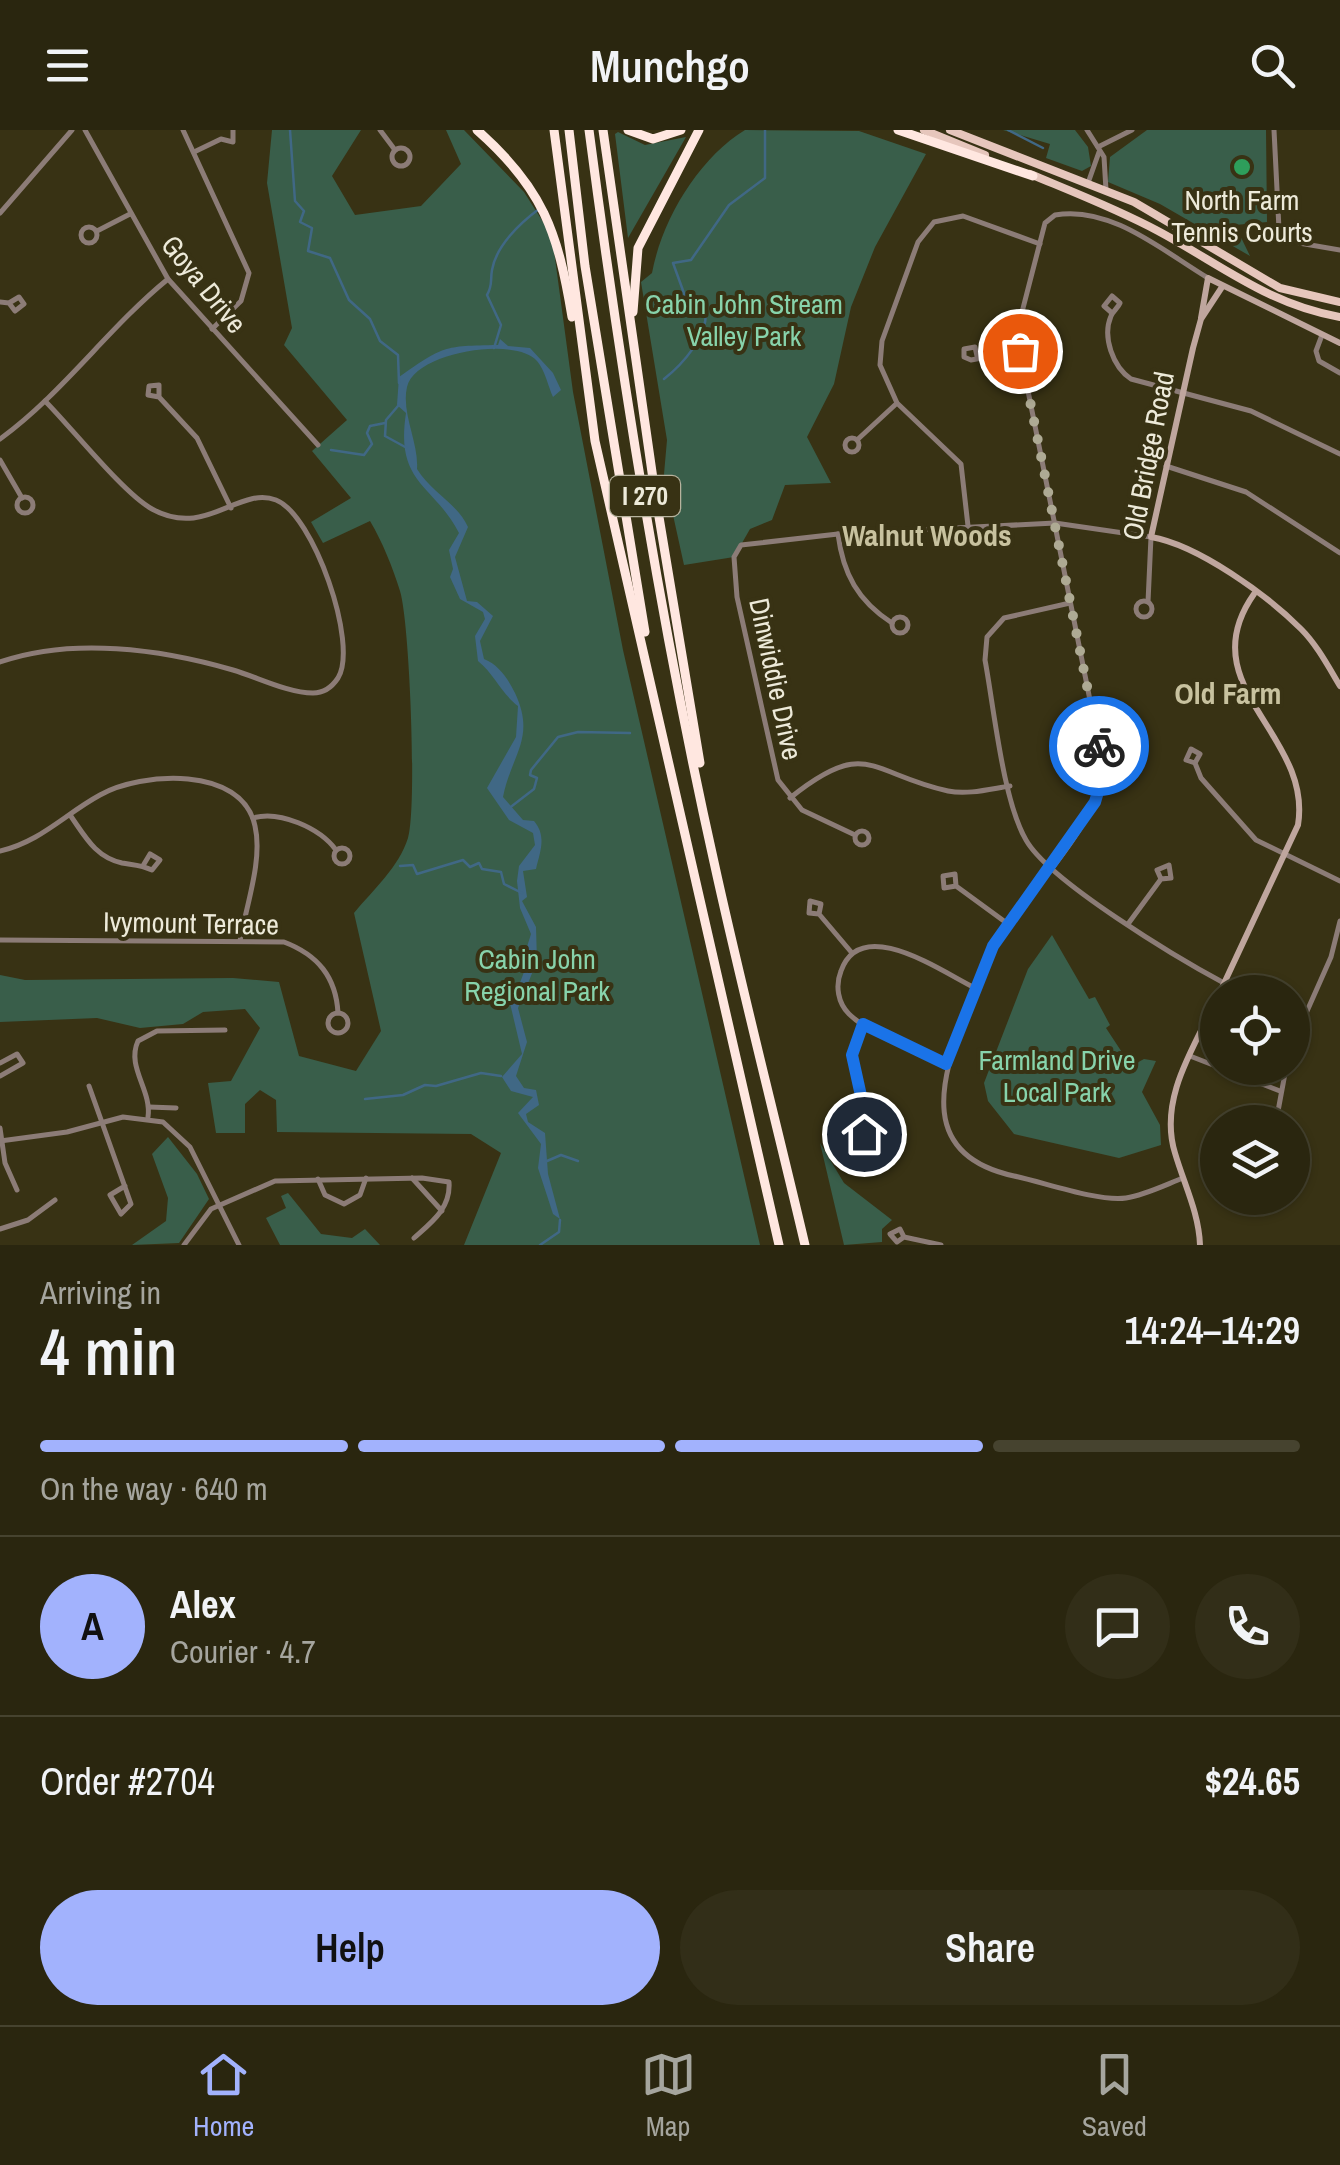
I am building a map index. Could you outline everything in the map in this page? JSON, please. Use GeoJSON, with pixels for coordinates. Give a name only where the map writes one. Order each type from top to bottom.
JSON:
{"type":"FeatureCollection","features":[{"type":"Feature","properties":{"kind":"highway"},"geometry":{"type":"LineString","coordinates":[[477,130],[521,173],[548,216],[559,242],[582,353]]}},
{"type":"Feature","properties":{"kind":"highway","name":"I 270"},"geometry":{"type":"LineString","coordinates":[[554,130],[595,440],[778,1245]]}},
{"type":"Feature","properties":{"kind":"highway","name":"I 270"},"geometry":{"type":"LineString","coordinates":[[569,130],[588,285],[661,724]]}},
{"type":"Feature","properties":{"kind":"highway","name":"I 270"},"geometry":{"type":"LineString","coordinates":[[588,130],[613,313],[713,860],[805,1245]]}},
{"type":"Feature","properties":{"kind":"highway","name":"I 270"},"geometry":{"type":"LineString","coordinates":[[603,130],[713,860]]}},
{"type":"Feature","properties":{"kind":"highway"},"geometry":{"type":"LineString","coordinates":[[628,130],[653,139],[681,130]]}},
{"type":"Feature","properties":{"kind":"highway"},"geometry":{"type":"LineString","coordinates":[[633,343],[638,248],[699,130]]}},
{"type":"Feature","properties":{"kind":"highway"},"geometry":{"type":"LineString","coordinates":[[680,166],[707,130]]}},
{"type":"Feature","properties":{"kind":"highway"},"geometry":{"type":"LineString","coordinates":[[898,130],[1033,176]]}},
{"type":"Feature","properties":{"kind":"main road"},"geometry":{"type":"LineString","coordinates":[[924,130],[1162,233],[1251,288],[1340,318]]}},
{"type":"Feature","properties":{"kind":"main road"},"geometry":{"type":"LineString","coordinates":[[950,130],[1106,190],[1166,220],[1254,276],[1280,288],[1340,302]]}},
{"type":"Feature","properties":{"kind":"street"},"geometry":{"type":"LineString","coordinates":[[0,213],[72,130]]}},
{"type":"Feature","properties":{"kind":"street","name":"Goya Drive"},"geometry":{"type":"LineString","coordinates":[[85,130],[168,279],[318,445]]}},
{"type":"Feature","properties":{"kind":"street"},"geometry":{"type":"LineString","coordinates":[[183,130],[249,273],[241,301],[212,330]]}},
{"type":"Feature","properties":{"kind":"street"},"geometry":{"type":"LineString","coordinates":[[221,139],[223,130]]}},
{"type":"Feature","properties":{"kind":"street"},"geometry":{"type":"LineString","coordinates":[[194,152],[221,139],[232,142],[233,130]]}},
{"type":"Feature","properties":{"kind":"street"},"geometry":{"type":"LineString","coordinates":[[380,130],[395,150]]}},
{"type":"Feature","properties":{"kind":"street"},"geometry":{"type":"LineString","coordinates":[[1088,130],[1104,157],[1106,190]]}},
{"type":"Feature","properties":{"kind":"street"},"geometry":{"type":"LineString","coordinates":[[1088,183],[1099,149],[1132,130]]}},
{"type":"Feature","properties":{"kind":"street"},"geometry":{"type":"LineString","coordinates":[[1274,130],[1279,229],[1298,243],[1340,250]]}},
{"type":"Feature","properties":{"kind":"street"},"geometry":{"type":"LineString","coordinates":[[96,232],[130,214]]}},
{"type":"Feature","properties":{"kind":"street"},"geometry":{"type":"LineString","coordinates":[[1184,1178],[1115,1198],[986,1168],[959,1146],[946,1124],[941,1095],[946,1064],[975,988],[1008,924],[1095,802],[1102,778],[1101,755],[1020,351],[1020,316],[1045,223],[1055,215],[1090,214],[1124,228],[1222,286],[1340,343]]}},
{"type":"Feature","properties":{"kind":"street"},"geometry":{"type":"LineString","coordinates":[[968,526],[965,478],[958,460],[896,404],[882,379],[880,351],[926,229],[946,216],[963,216],[1040,244]]}},
{"type":"Feature","properties":{"kind":"street","name":"Old Bridge Road"},"geometry":{"type":"LineString","coordinates":[[1148,602],[1151,537],[1208,278]]}},
{"type":"Feature","properties":{"kind":"street"},"geometry":{"type":"LineString","coordinates":[[0,439],[45,401],[115,325],[168,279]]}},
{"type":"Feature","properties":{"kind":"street","name":"Old Bridge Road"},"geometry":{"type":"LineString","coordinates":[[1201,320],[1222,286]]}},
{"type":"Feature","properties":{"kind":"street"},"geometry":{"type":"LineString","coordinates":[[0,302],[9,303]]}},
{"type":"Feature","properties":{"kind":"street"},"geometry":{"type":"LineString","coordinates":[[1112,313],[1111,352],[1122,373],[1143,384],[1266,417],[1340,454]]}},
{"type":"Feature","properties":{"kind":"street"},"geometry":{"type":"LineString","coordinates":[[1322,336],[1316,352],[1319,361],[1340,373]]}},
{"type":"Feature","properties":{"kind":"street"},"geometry":{"type":"LineString","coordinates":[[977,356],[1020,351]]}},
{"type":"Feature","properties":{"kind":"street"},"geometry":{"type":"LineString","coordinates":[[159,396],[197,438],[231,508]]}},
{"type":"Feature","properties":{"kind":"street"},"geometry":{"type":"LineString","coordinates":[[0,662],[38,652],[116,649],[209,664],[302,691],[324,691],[340,673],[342,653],[333,597],[318,554],[296,517],[278,501],[259,498],[191,519],[152,509],[45,401]]}},
{"type":"Feature","properties":{"kind":"street"},"geometry":{"type":"LineString","coordinates":[[858,440],[896,404]]}},
{"type":"Feature","properties":{"kind":"street"},"geometry":{"type":"LineString","coordinates":[[0,460],[22,498]]}},
{"type":"Feature","properties":{"kind":"street"},"geometry":{"type":"LineString","coordinates":[[1165,466],[1256,497],[1340,553]]}},
{"type":"Feature","properties":{"kind":"street"},"geometry":{"type":"LineString","coordinates":[[892,622],[864,600],[850,580],[838,534],[1055,522],[1151,537],[1193,551],[1302,630],[1340,686]]}},
{"type":"Feature","properties":{"kind":"street","name":"Dinwiddie Drive"},"geometry":{"type":"LineString","coordinates":[[838,534],[746,543],[737,548],[737,598],[778,780],[790,798],[810,815],[855,835]]}},
{"type":"Feature","properties":{"kind":"street"},"geometry":{"type":"LineString","coordinates":[[1228,975],[1298,825],[1300,793],[1296,776],[1240,678],[1233,656],[1238,619],[1254,593]]}},
{"type":"Feature","properties":{"kind":"street"},"geometry":{"type":"LineString","coordinates":[[1070,603],[1010,615],[988,637],[985,660],[1024,836],[1050,867],[1128,924],[1211,975]]}},
{"type":"Feature","properties":{"kind":"street"},"geometry":{"type":"LineString","coordinates":[[790,798],[820,774],[858,763],[888,768],[958,792],[1010,786]]}},
{"type":"Feature","properties":{"kind":"street"},"geometry":{"type":"LineString","coordinates":[[1195,764],[1248,833],[1284,856],[1340,881]]}},
{"type":"Feature","properties":{"kind":"street"},"geometry":{"type":"LineString","coordinates":[[0,852],[34,839],[107,792],[173,776],[196,778],[226,793],[253,818],[257,842],[240,940]]}},
{"type":"Feature","properties":{"kind":"street"},"geometry":{"type":"LineString","coordinates":[[70,815],[102,856],[144,864]]}},
{"type":"Feature","properties":{"kind":"street"},"geometry":{"type":"LineString","coordinates":[[253,818],[286,818],[325,838],[336,850]]}},
{"type":"Feature","properties":{"kind":"street"},"geometry":{"type":"LineString","coordinates":[[1128,924],[1161,879]]}},
{"type":"Feature","properties":{"kind":"street"},"geometry":{"type":"LineString","coordinates":[[956,886],[1008,924]]}},
{"type":"Feature","properties":{"kind":"street"},"geometry":{"type":"LineString","coordinates":[[819,914],[852,953]]}},
{"type":"Feature","properties":{"kind":"street"},"geometry":{"type":"LineString","coordinates":[[1310,1005],[1332,957],[1340,921]]}},
{"type":"Feature","properties":{"kind":"street","name":"Ivymount Terrace"},"geometry":{"type":"LineString","coordinates":[[0,940],[284,942],[315,958],[333,983],[338,1013]]}},
{"type":"Feature","properties":{"kind":"street"},"geometry":{"type":"LineString","coordinates":[[946,1064],[863,1024],[846,1011],[838,994],[841,970],[852,953],[877,944],[889,946],[975,988]]}},
{"type":"Feature","properties":{"kind":"street"},"geometry":{"type":"LineString","coordinates":[[863,1024],[852,1055],[869,1132]]}},
{"type":"Feature","properties":{"kind":"street"},"geometry":{"type":"LineString","coordinates":[[148,1117],[149,1107],[134,1062],[138,1041],[156,1032],[225,1030]]}},
{"type":"Feature","properties":{"kind":"street"},"geometry":{"type":"LineString","coordinates":[[1200,1035],[1176,1085],[1170,1126],[1200,1245]]}},
{"type":"Feature","properties":{"kind":"street"},"geometry":{"type":"LineString","coordinates":[[0,1063],[17,1054],[24,1063],[0,1076]]}},
{"type":"Feature","properties":{"kind":"street"},"geometry":{"type":"LineString","coordinates":[[1190,1056],[1280,1092]]}},
{"type":"Feature","properties":{"kind":"street"},"geometry":{"type":"LineString","coordinates":[[1278,1105],[1282,1085]]}},
{"type":"Feature","properties":{"kind":"street"},"geometry":{"type":"LineString","coordinates":[[89,1086],[104,1122],[124,1186],[130,1207],[121,1214],[110,1194],[124,1186]]}},
{"type":"Feature","properties":{"kind":"street"},"geometry":{"type":"LineString","coordinates":[[149,1107],[176,1108]]}},
{"type":"Feature","properties":{"kind":"street"},"geometry":{"type":"LineString","coordinates":[[1,1141],[148,1117],[184,1140],[239,1245]]}},
{"type":"Feature","properties":{"kind":"street"},"geometry":{"type":"LineString","coordinates":[[0,1128],[7,1170],[17,1190]]}},
{"type":"Feature","properties":{"kind":"street"},"geometry":{"type":"LineString","coordinates":[[318,1179],[325,1195],[344,1204],[360,1196],[366,1178]]}},
{"type":"Feature","properties":{"kind":"street"},"geometry":{"type":"LineString","coordinates":[[184,1245],[201,1219],[219,1205],[274,1181],[412,1178],[448,1182],[442,1210],[414,1238]]}},
{"type":"Feature","properties":{"kind":"street"},"geometry":{"type":"LineString","coordinates":[[412,1178],[442,1210]]}},
{"type":"Feature","properties":{"kind":"street"},"geometry":{"type":"LineString","coordinates":[[0,1229],[28,1220],[56,1200]]}},
{"type":"Feature","properties":{"kind":"street"},"geometry":{"type":"LineString","coordinates":[[904,1237],[941,1245]]}},
{"type":"Feature","properties":{"kind":"green space","name":"Cabin John Regional Park"},"geometry":{"type":"Polygon","coordinates":[[[272,130],[361,130],[332,176],[355,215],[421,206],[461,164],[446,130],[464,130],[524,192],[552,236],[573,392],[623,650],[760,1245],[464,1245],[501,1153],[471,1134],[277,1132],[276,1100],[260,1090],[245,1104],[245,1133],[216,1133],[208,1083],[231,1081],[260,1028],[245,1009],[203,1012],[183,1024],[140,1028],[97,1018],[0,1022],[0,975],[25,980],[233,978],[279,982],[299,1056],[356,1071],[381,1031],[354,913],[404,849],[411,820],[412,755],[404,610],[391,564],[370,521],[323,543],[311,522],[351,498],[312,451],[347,420],[284,345],[292,328],[267,183],[272,130]]]}},
{"type":"Feature","properties":{"kind":"green space","name":"Cabin John Stream Valley Park"},"geometry":{"type":"Polygon","coordinates":[[[745,130],[859,131],[926,154],[875,247],[851,307],[834,384],[807,437],[831,483],[785,485],[772,520],[750,529],[734,557],[684,565],[664,474],[667,440],[641,282],[652,273],[664,232],[698,173],[745,130]]]}},
{"type":"Feature","properties":{"kind":"green space"},"geometry":{"type":"Polygon","coordinates":[[[1003,130],[1075,130],[1088,147],[1091,166],[1082,171],[1046,158],[1050,144],[1003,130]]]}},
{"type":"Feature","properties":{"kind":"green space"},"geometry":{"type":"Polygon","coordinates":[[[1147,130],[1266,130],[1267,222],[1235,225],[1250,256],[1160,204],[1108,182],[1110,157],[1147,130]]]}},
{"type":"Feature","properties":{"kind":"green space"},"geometry":{"type":"Polygon","coordinates":[[[615,134],[645,145],[686,137],[628,238],[615,134]]]}},
{"type":"Feature","properties":{"kind":"green space","name":"Farmland Drive Local Park"},"geometry":{"type":"Polygon","coordinates":[[[1052,935],[1089,999],[1095,997],[1110,1025],[1106,1028],[1131,1066],[1144,1059],[1156,1061],[1142,1092],[1160,1125],[1161,1145],[1119,1158],[1014,1134],[988,1101],[984,1083],[1028,969],[1052,935]]]}},
{"type":"Feature","properties":{"kind":"green space"},"geometry":{"type":"Polygon","coordinates":[[[168,1137],[197,1174],[209,1199],[179,1243],[132,1245],[166,1221],[168,1198],[152,1154],[168,1137]]]}},
{"type":"Feature","properties":{"kind":"green space"},"geometry":{"type":"Polygon","coordinates":[[[820,1143],[844,1183],[892,1220],[882,1229],[882,1242],[844,1245],[820,1143]]]}},
{"type":"Feature","properties":{"kind":"green space"},"geometry":{"type":"Polygon","coordinates":[[[288,1193],[321,1234],[352,1238],[365,1229],[380,1245],[280,1245],[266,1218],[286,1208],[281,1196],[288,1193]]]}},
{"type":"Feature","properties":{"kind":"water"},"geometry":{"type":"Polygon","coordinates":[[[500,339],[508,346],[530,348],[553,373],[561,390],[553,397],[540,365],[526,354],[489,349],[446,357],[428,365],[414,375],[407,387],[406,407],[417,469],[468,527],[455,557],[467,601],[477,602],[493,616],[480,641],[484,659],[506,678],[521,709],[523,734],[503,797],[523,820],[534,821],[541,844],[536,869],[523,871],[527,897],[522,901],[536,927],[537,961],[518,1008],[527,1042],[516,1076],[524,1088],[536,1090],[539,1105],[526,1114],[528,1122],[545,1133],[548,1174],[560,1219],[553,1214],[538,1168],[541,1144],[518,1113],[533,1097],[511,1091],[502,1077],[522,1054],[509,999],[518,988],[530,956],[526,950],[531,934],[520,908],[517,881],[519,866],[535,845],[533,833],[509,820],[487,788],[516,737],[518,706],[478,661],[475,636],[485,619],[483,612],[460,599],[450,577],[453,569],[449,550],[459,533],[411,469],[404,436],[406,413],[397,405],[399,377],[426,359],[454,347],[498,345],[500,339]]]}},
{"type":"Feature","properties":{"kind":"waterway"},"geometry":{"type":"LineString","coordinates":[[290,130],[295,201],[304,211],[300,222],[312,228],[308,251],[330,258],[349,300],[370,319],[380,341],[398,355],[399,383]]}},
{"type":"Feature","properties":{"kind":"waterway"},"geometry":{"type":"LineString","coordinates":[[664,379],[692,349],[703,330],[706,311],[685,296],[673,263],[691,260],[729,205],[765,178],[765,130]]}},
{"type":"Feature","properties":{"kind":"waterway"},"geometry":{"type":"LineString","coordinates":[[1008,130],[1043,148]]}},
{"type":"Feature","properties":{"kind":"waterway"},"geometry":{"type":"LineString","coordinates":[[494,348],[501,325],[487,295],[494,261],[510,236],[539,209]]}},
{"type":"Feature","properties":{"kind":"waterway"},"geometry":{"type":"LineString","coordinates":[[398,406],[386,420],[385,436],[407,448]]}},
{"type":"Feature","properties":{"kind":"waterway"},"geometry":{"type":"LineString","coordinates":[[331,450],[364,455],[372,444],[367,433],[370,426],[385,423]]}},
{"type":"Feature","properties":{"kind":"waterway"},"geometry":{"type":"LineString","coordinates":[[508,809],[534,789],[537,778],[530,775],[531,770],[558,737],[578,732],[630,733]]}},
{"type":"Feature","properties":{"kind":"waterway"},"geometry":{"type":"LineString","coordinates":[[400,866],[413,865],[417,874],[463,860],[470,867],[479,863],[482,869],[501,872],[504,884],[522,893]]}},
{"type":"Feature","properties":{"kind":"waterway"},"geometry":{"type":"LineString","coordinates":[[365,1099],[403,1095],[425,1085],[436,1086],[481,1073],[501,1076]]}},
{"type":"Feature","properties":{"kind":"waterway"},"geometry":{"type":"LineString","coordinates":[[547,1161],[561,1155],[578,1161]]}},
{"type":"Feature","properties":{"kind":"waterway"},"geometry":{"type":"LineString","coordinates":[[540,1245],[559,1232],[560,1220]]}},
{"type":"Feature","properties":{"kind":"way so far"},"geometry":{"type":"LineString","coordinates":[[1020,351],[1099,746]]}},
{"type":"Feature","properties":{"kind":"place","name":"North Farm Tennis Courts"},"geometry":{"type":"Point","coordinates":[1242,167]}},
{"type":"Feature","properties":{"kind":"district","name":"Walnut Woods"},"geometry":{"type":"Point","coordinates":[927,536]}},
{"type":"Feature","properties":{"kind":"district","name":"Old Farm"},"geometry":{"type":"Point","coordinates":[1228,694]}},
{"type":"Feature","properties":{"kind":"route"},"geometry":{"type":"LineString","coordinates":[[864,1134],[869,1132],[852,1055],[863,1024],[946,1064],[993,946],[1095,802],[1102,778],[1099,746]]}}]}
